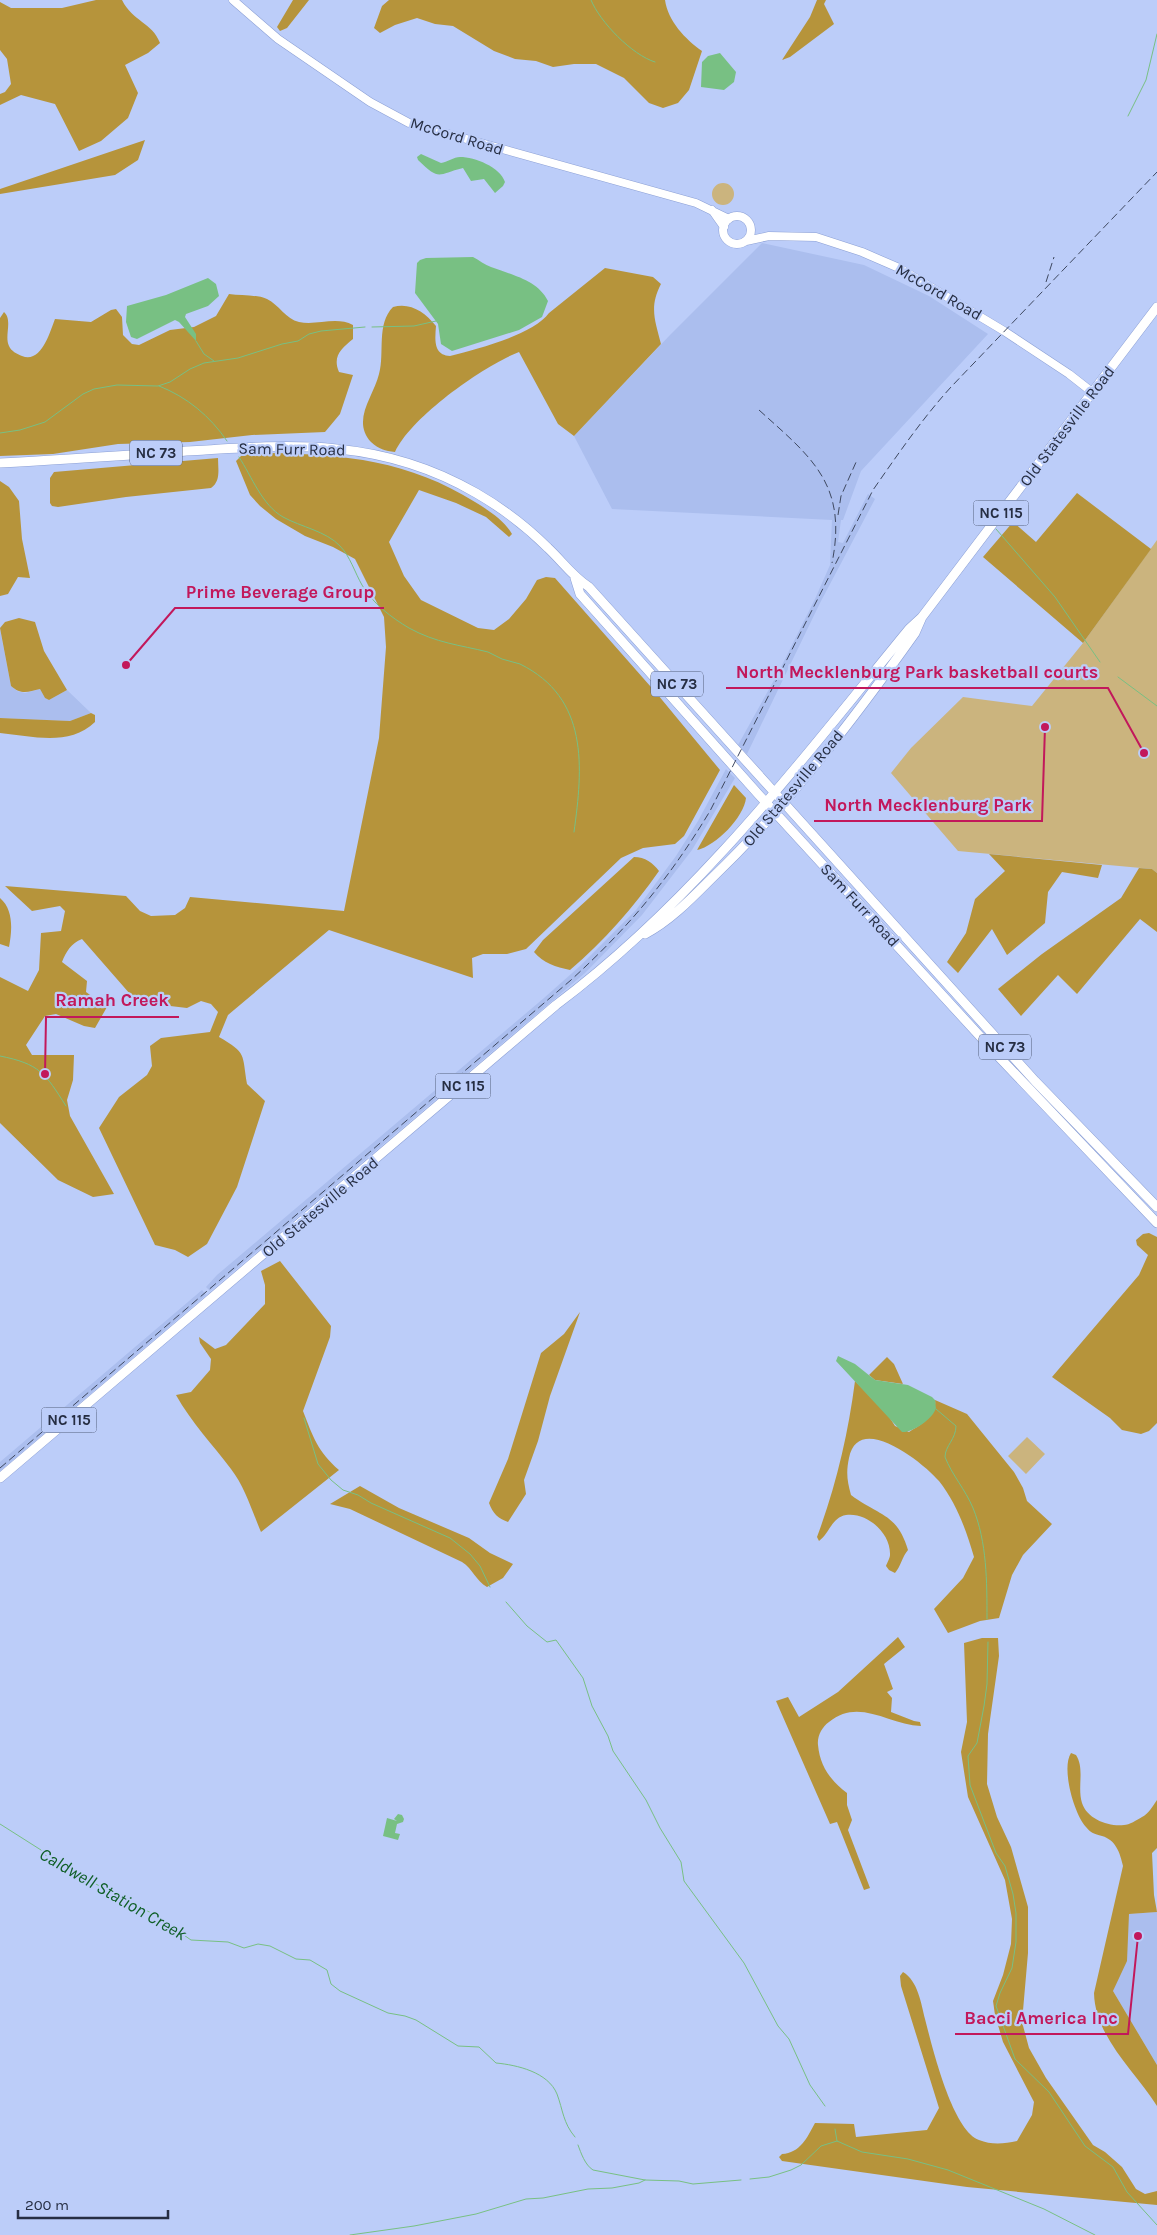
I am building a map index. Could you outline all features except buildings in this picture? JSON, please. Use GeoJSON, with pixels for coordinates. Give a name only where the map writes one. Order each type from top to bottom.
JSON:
{"type":"FeatureCollection","features":[{"type":"Feature","properties":{"kind":"main road","name":"Old Statesville Road"},"geometry":{"type":"LineString","coordinates":[[640,936],[654,929],[697,893],[774,812],[842,732],[915,633],[922,618],[1157,307]]}},
{"type":"Feature","properties":{"kind":"main road","name":"Sam Furr Road"},"geometry":{"type":"LineString","coordinates":[[0,463],[268,446],[346,448],[409,464],[438,474],[474,492],[524,525],[575,578],[588,587],[611,611],[1035,1081],[1157,1207]]}},
{"type":"Feature","properties":{"kind":"main road","name":"Sam Furr Road"},"geometry":{"type":"LineString","coordinates":[[575,578],[580,594],[774,812],[1032,1094],[1157,1223]]}},
{"type":"Feature","properties":{"kind":"main road","name":"Old Statesville Road"},"geometry":{"type":"LineString","coordinates":[[0,1478],[556,1005],[640,936],[775,793],[909,629],[922,618]]}},
{"type":"Feature","properties":{"kind":"main road"},"geometry":{"type":"LineString","coordinates":[[856,712],[866,692],[884,669],[885,658]]}},
{"type":"Feature","properties":{"kind":"main road"},"geometry":{"type":"LineString","coordinates":[[976,1032],[979,1030],[985,1034],[1004,1054],[1035,1081]]}},
{"type":"Feature","properties":{"kind":"main road"},"geometry":{"type":"LineString","coordinates":[[1118,1181],[1157,1216]]}},
{"type":"Feature","properties":{"kind":"street","name":"McCord Road"},"geometry":{"type":"LineString","coordinates":[[233,0],[278,38],[370,102],[395,116],[439,132],[696,203],[729,219],[744,218],[752,228],[769,236]]}},
{"type":"Feature","properties":{"kind":"street","name":"McCord Road"},"geometry":{"type":"LineString","coordinates":[[712,210],[724,227],[724,236],[731,243],[739,244],[769,236],[816,237],[862,252],[899,268],[1004,331],[1069,374],[1092,392]]}},
{"type":"Feature","properties":{"kind":"street"},"geometry":{"type":"LineString","coordinates":[[724,227],[729,219]]}},
{"type":"Feature","properties":{"kind":"street"},"geometry":{"type":"LineString","coordinates":[[746,241],[752,228]]}},
{"type":"Feature","properties":{"kind":"shaded area"},"geometry":{"type":"Polygon","coordinates":[[[96,0],[122,0],[131,13],[157,36],[160,43],[148,53],[125,65],[138,93],[128,118],[101,141],[79,151],[55,104],[21,95],[0,105],[0,94],[5,92],[11,84],[7,59],[0,50],[0,2],[11,8],[62,8],[96,0]]]}},
{"type":"Feature","properties":{"kind":"shaded area"},"geometry":{"type":"Polygon","coordinates":[[[293,0],[309,0],[287,28],[280,31],[277,27],[293,0]]]}},
{"type":"Feature","properties":{"kind":"shaded area"},"geometry":{"type":"Polygon","coordinates":[[[389,0],[665,0],[670,15],[678,29],[702,51],[689,90],[678,103],[663,108],[649,103],[624,78],[596,64],[574,64],[553,67],[536,61],[515,59],[494,51],[453,26],[435,24],[417,18],[395,25],[380,33],[374,28],[382,6],[389,0]]]}},
{"type":"Feature","properties":{"kind":"shaded area"},"geometry":{"type":"Polygon","coordinates":[[[817,0],[826,0],[824,4],[834,24],[790,57],[782,60],[810,17],[817,0]]]}},
{"type":"Feature","properties":{"kind":"shaded area"},"geometry":{"type":"Polygon","coordinates":[[[720,53],[736,72],[734,82],[724,90],[701,87],[702,62],[708,56],[720,53]]]}},
{"type":"Feature","properties":{"kind":"shaded area"},"geometry":{"type":"Polygon","coordinates":[[[145,140],[138,160],[115,175],[0,194],[0,189],[145,140]]]}},
{"type":"Feature","properties":{"kind":"shaded area"},"geometry":{"type":"Polygon","coordinates":[[[421,154],[441,163],[460,157],[480,161],[493,167],[505,182],[495,193],[484,179],[471,181],[463,168],[443,174],[435,174],[418,160],[417,157],[421,154]]]}},
{"type":"Feature","properties":{"kind":"shaded area"},"geometry":{"type":"Polygon","coordinates":[[[723,183],[731,186],[734,194],[731,202],[723,205],[715,202],[712,194],[715,186],[723,183]]]}},
{"type":"Feature","properties":{"kind":"shaded area"},"geometry":{"type":"Polygon","coordinates":[[[762,243],[864,265],[929,296],[988,334],[861,471],[843,520],[841,520],[838,542],[843,543],[868,494],[875,499],[820,603],[747,754],[738,745],[778,673],[830,565],[832,520],[612,509],[574,436],[670,335],[762,243]]]}},
{"type":"Feature","properties":{"kind":"shaded area"},"geometry":{"type":"Polygon","coordinates":[[[473,257],[489,266],[531,283],[544,294],[548,301],[542,317],[519,330],[452,351],[441,344],[438,324],[415,293],[417,263],[426,258],[473,257]]]}},
{"type":"Feature","properties":{"kind":"shaded area"},"geometry":{"type":"Polygon","coordinates":[[[605,268],[653,277],[661,284],[655,300],[654,314],[661,344],[574,436],[558,424],[519,352],[487,369],[450,394],[416,424],[403,438],[395,452],[377,446],[365,434],[363,417],[381,366],[384,322],[393,307],[411,307],[427,316],[436,326],[436,346],[440,353],[450,356],[504,340],[531,328],[605,268]]]}},
{"type":"Feature","properties":{"kind":"shaded area"},"geometry":{"type":"Polygon","coordinates":[[[208,278],[216,284],[219,296],[208,306],[186,314],[185,317],[196,334],[196,341],[175,320],[137,339],[131,337],[126,322],[127,306],[166,295],[208,278]]]}},
{"type":"Feature","properties":{"kind":"shaded area"},"geometry":{"type":"Polygon","coordinates":[[[229,294],[267,299],[290,318],[299,322],[340,321],[353,325],[353,339],[339,353],[337,366],[339,372],[353,375],[340,414],[325,432],[252,435],[190,442],[118,444],[53,454],[0,456],[0,318],[4,312],[8,319],[7,338],[10,348],[22,356],[29,357],[39,351],[44,345],[55,319],[91,322],[116,309],[122,317],[123,335],[132,344],[139,345],[170,330],[194,327],[216,316],[229,294]]]}},
{"type":"Feature","properties":{"kind":"shaded area"},"geometry":{"type":"Polygon","coordinates":[[[243,454],[324,455],[376,462],[426,477],[451,488],[490,512],[509,529],[512,534],[509,537],[486,517],[456,503],[419,490],[389,542],[404,576],[421,600],[478,628],[494,630],[509,619],[526,599],[537,580],[546,577],[555,578],[658,695],[720,770],[684,836],[675,844],[643,848],[621,858],[526,949],[507,954],[483,954],[472,958],[473,978],[329,930],[228,1015],[219,1037],[242,1055],[247,1084],[265,1101],[237,1187],[207,1244],[188,1257],[175,1250],[155,1245],[99,1128],[119,1097],[147,1075],[152,1066],[150,1046],[161,1038],[210,1032],[218,1012],[211,1004],[201,1001],[187,1008],[137,1002],[82,939],[72,945],[62,962],[87,981],[86,992],[107,1007],[95,1028],[84,1026],[56,1014],[45,1016],[26,1045],[32,1055],[74,1055],[73,1080],[67,1100],[70,1116],[114,1194],[93,1197],[58,1180],[0,1123],[0,977],[28,991],[39,970],[41,933],[61,931],[65,911],[60,906],[32,911],[5,886],[126,896],[140,911],[151,916],[175,915],[185,908],[190,897],[344,911],[379,738],[386,647],[384,617],[355,559],[333,547],[305,536],[276,519],[250,495],[236,461],[243,454]]]}},
{"type":"Feature","properties":{"kind":"shaded area"},"geometry":{"type":"Polygon","coordinates":[[[218,458],[218,478],[211,488],[126,497],[58,507],[52,506],[50,503],[50,478],[54,472],[218,458]]]}},
{"type":"Feature","properties":{"kind":"shaded area"},"geometry":{"type":"Polygon","coordinates":[[[0,481],[9,487],[19,501],[22,539],[30,578],[18,577],[8,594],[0,596],[0,481]]]}},
{"type":"Feature","properties":{"kind":"shaded area"},"geometry":{"type":"Polygon","coordinates":[[[1077,493],[1151,549],[1083,643],[983,557],[1013,522],[1036,542],[1077,493]]]}},
{"type":"Feature","properties":{"kind":"shaded area"},"geometry":{"type":"Polygon","coordinates":[[[1157,540],[1157,873],[1152,869],[958,851],[891,773],[911,748],[963,697],[1032,706],[1083,643],[1157,540]]]}},
{"type":"Feature","properties":{"kind":"shaded area"},"geometry":{"type":"Polygon","coordinates":[[[19,618],[35,622],[44,651],[67,690],[49,700],[45,698],[40,689],[21,692],[11,686],[0,628],[5,622],[19,618]]]}},
{"type":"Feature","properties":{"kind":"shaded area"},"geometry":{"type":"Polygon","coordinates":[[[0,629],[11,686],[17,691],[25,693],[40,689],[45,698],[49,700],[67,690],[91,713],[70,721],[0,718],[0,629]]]}},
{"type":"Feature","properties":{"kind":"shaded area"},"geometry":{"type":"Polygon","coordinates":[[[91,713],[95,715],[95,722],[85,730],[74,735],[50,738],[0,733],[0,718],[70,721],[91,713]]]}},
{"type":"Feature","properties":{"kind":"shaded area"},"geometry":{"type":"Polygon","coordinates":[[[726,769],[735,778],[692,850],[642,915],[585,973],[210,1291],[206,1287],[217,1275],[544,998],[580,966],[636,910],[676,856],[698,821],[726,769]]]}},
{"type":"Feature","properties":{"kind":"shaded area"},"geometry":{"type":"Polygon","coordinates":[[[734,785],[746,798],[740,814],[720,837],[697,850],[734,785]]]}},
{"type":"Feature","properties":{"kind":"shaded area"},"geometry":{"type":"Polygon","coordinates":[[[989,854],[1102,865],[1098,878],[1062,872],[1048,892],[1045,923],[1007,955],[992,929],[958,973],[947,962],[966,933],[975,899],[1005,871],[989,854]]]}},
{"type":"Feature","properties":{"kind":"shaded area"},"geometry":{"type":"Polygon","coordinates":[[[634,857],[648,861],[659,871],[639,898],[606,936],[570,970],[541,959],[534,952],[543,940],[634,857]]]}},
{"type":"Feature","properties":{"kind":"shaded area"},"geometry":{"type":"Polygon","coordinates":[[[1139,868],[1152,869],[1157,873],[1157,932],[1140,919],[1077,994],[1058,975],[1021,1016],[998,989],[1042,954],[1121,898],[1139,868]]]}},
{"type":"Feature","properties":{"kind":"shaded area"},"geometry":{"type":"Polygon","coordinates":[[[0,898],[8,908],[10,915],[11,934],[9,947],[0,944],[0,898]]]}},
{"type":"Feature","properties":{"kind":"shaded area"},"geometry":{"type":"Polygon","coordinates":[[[1149,1233],[1157,1237],[1157,1423],[1149,1431],[1141,1434],[1122,1430],[1110,1418],[1052,1377],[1139,1275],[1148,1255],[1137,1245],[1136,1240],[1143,1234],[1149,1233]]]}},
{"type":"Feature","properties":{"kind":"shaded area"},"geometry":{"type":"Polygon","coordinates":[[[280,1261],[331,1326],[330,1337],[303,1411],[317,1444],[326,1457],[339,1470],[261,1532],[236,1476],[195,1424],[176,1395],[191,1392],[210,1370],[211,1359],[200,1343],[199,1337],[215,1349],[226,1345],[265,1304],[265,1285],[261,1271],[280,1261]]]}},
{"type":"Feature","properties":{"kind":"shaded area"},"geometry":{"type":"Polygon","coordinates":[[[202,1290],[206,1295],[0,1471],[0,1462],[202,1290]]]}},
{"type":"Feature","properties":{"kind":"shaded area"},"geometry":{"type":"Polygon","coordinates":[[[580,1312],[550,1396],[538,1441],[524,1480],[526,1494],[508,1522],[496,1515],[489,1503],[508,1459],[541,1353],[564,1334],[580,1312]]]}},
{"type":"Feature","properties":{"kind":"shaded area"},"geometry":{"type":"Polygon","coordinates":[[[838,1356],[855,1364],[875,1380],[908,1385],[932,1397],[935,1400],[936,1408],[931,1417],[916,1428],[902,1432],[836,1361],[838,1356]]]}},
{"type":"Feature","properties":{"kind":"shaded area"},"geometry":{"type":"Polygon","coordinates":[[[887,1357],[894,1364],[903,1384],[875,1380],[869,1375],[887,1357]]]}},
{"type":"Feature","properties":{"kind":"shaded area"},"geometry":{"type":"Polygon","coordinates":[[[855,1381],[888,1415],[895,1426],[909,1432],[928,1419],[934,1411],[935,1400],[967,1414],[1014,1472],[1023,1488],[1027,1501],[1052,1524],[1023,1555],[1012,1575],[999,1618],[980,1621],[948,1633],[934,1609],[963,1578],[974,1557],[968,1537],[951,1499],[939,1481],[906,1453],[891,1445],[877,1440],[865,1439],[855,1445],[849,1458],[847,1476],[851,1495],[886,1516],[893,1522],[904,1538],[908,1550],[895,1573],[886,1566],[890,1555],[889,1547],[882,1532],[862,1517],[854,1515],[841,1516],[819,1541],[817,1537],[836,1479],[845,1441],[855,1381]]]}},
{"type":"Feature","properties":{"kind":"shaded area"},"geometry":{"type":"Polygon","coordinates":[[[1027,1437],[1045,1454],[1026,1474],[1008,1456],[1027,1437]]]}},
{"type":"Feature","properties":{"kind":"shaded area"},"geometry":{"type":"Polygon","coordinates":[[[360,1486],[399,1508],[469,1538],[490,1553],[513,1564],[503,1578],[487,1587],[462,1562],[350,1509],[330,1504],[360,1486]]]}},
{"type":"Feature","properties":{"kind":"shaded area"},"geometry":{"type":"Polygon","coordinates":[[[898,1637],[905,1647],[884,1664],[893,1689],[887,1692],[892,1698],[891,1712],[920,1722],[921,1726],[909,1725],[874,1714],[852,1712],[840,1715],[829,1722],[824,1726],[818,1738],[819,1753],[827,1772],[847,1793],[847,1805],[852,1820],[848,1830],[870,1888],[864,1890],[837,1822],[830,1824],[776,1701],[788,1697],[799,1717],[838,1692],[898,1637]]]}},
{"type":"Feature","properties":{"kind":"shaded area"},"geometry":{"type":"Polygon","coordinates":[[[982,1638],[998,1638],[999,1656],[988,1734],[987,1784],[997,1817],[1011,1847],[1028,1907],[1028,1953],[1022,2022],[1029,2048],[1046,2078],[1093,2145],[1105,2152],[1122,2167],[1136,2189],[1145,2194],[1157,2191],[1157,2205],[967,2187],[782,2161],[779,2157],[798,2148],[806,2139],[815,2123],[854,2124],[856,2137],[927,2130],[939,2108],[901,1986],[900,1976],[903,1972],[912,1981],[918,1993],[944,2086],[960,2121],[969,2133],[979,2140],[988,2143],[1017,2141],[1032,2115],[1034,2102],[1003,2042],[993,2001],[1003,1975],[1011,1944],[1012,1919],[1005,1880],[968,1797],[961,1752],[967,1722],[964,1643],[982,1638]]]}},
{"type":"Feature","properties":{"kind":"shaded area"},"geometry":{"type":"Polygon","coordinates":[[[1071,1753],[1076,1755],[1079,1760],[1082,1803],[1085,1809],[1099,1821],[1112,1825],[1128,1824],[1146,1814],[1157,1800],[1157,1848],[1152,1853],[1154,1895],[1157,1912],[1129,1914],[1127,1961],[1113,1991],[1157,2065],[1157,2106],[1109,2039],[1096,2009],[1094,1993],[1123,1866],[1119,1852],[1114,1844],[1107,1838],[1089,1831],[1077,1812],[1068,1780],[1068,1760],[1071,1753]]]}},
{"type":"Feature","properties":{"kind":"shaded area"},"geometry":{"type":"Polygon","coordinates":[[[398,1814],[402,1815],[404,1819],[403,1822],[397,1824],[395,1833],[400,1834],[398,1840],[383,1836],[387,1818],[397,1821],[394,1819],[398,1814]]]}},
{"type":"Feature","properties":{"kind":"shaded area"},"geometry":{"type":"Polygon","coordinates":[[[1157,1912],[1157,2065],[1113,1991],[1117,1981],[1129,1914],[1157,1912]]]}},
{"type":"Feature","properties":{"kind":"waterway"},"geometry":{"type":"LineString","coordinates":[[591,0],[595,9],[618,37],[637,52],[655,62]]}},
{"type":"Feature","properties":{"kind":"waterway"},"geometry":{"type":"LineString","coordinates":[[1128,116],[1146,80],[1157,34]]}},
{"type":"Feature","properties":{"kind":"waterway"},"geometry":{"type":"LineString","coordinates":[[372,327],[414,326],[436,321]]}},
{"type":"Feature","properties":{"kind":"waterway"},"geometry":{"type":"LineString","coordinates":[[0,433],[20,430],[45,422],[83,394],[94,389],[117,385],[158,386],[170,382],[190,369],[204,363],[238,358],[298,341],[309,334],[321,331],[365,327]]}},
{"type":"Feature","properties":{"kind":"waterway"},"geometry":{"type":"LineString","coordinates":[[196,341],[204,354],[214,361]]}},
{"type":"Feature","properties":{"kind":"waterway"},"geometry":{"type":"LineString","coordinates":[[159,386],[169,390],[197,408],[213,423],[227,441]]}},
{"type":"Feature","properties":{"kind":"waterway"},"geometry":{"type":"LineString","coordinates":[[239,457],[263,498],[276,512],[290,521],[328,537],[340,546],[347,555],[366,592],[389,615],[409,628],[429,637],[488,652],[502,659],[520,664],[542,678],[559,695],[570,715],[576,736],[579,759],[579,783],[574,832]]}},
{"type":"Feature","properties":{"kind":"waterway"},"geometry":{"type":"LineString","coordinates":[[996,529],[1055,597],[1100,662]]}},
{"type":"Feature","properties":{"kind":"waterway"},"geometry":{"type":"LineString","coordinates":[[1118,677],[1157,706]]}},
{"type":"Feature","properties":{"kind":"waterway"},"geometry":{"type":"LineString","coordinates":[[0,1056],[24,1063],[40,1072],[52,1085],[66,1106]]}},
{"type":"Feature","properties":{"kind":"waterway"},"geometry":{"type":"LineString","coordinates":[[936,1409],[956,1426],[956,1431],[945,1453],[945,1457],[970,1501],[978,1521],[984,1548],[987,1619]]}},
{"type":"Feature","properties":{"kind":"waterway"},"geometry":{"type":"LineString","coordinates":[[304,1418],[318,1464],[331,1480],[343,1490],[358,1495],[371,1503],[450,1538],[470,1554],[480,1566],[490,1587]]}},
{"type":"Feature","properties":{"kind":"waterway"},"geometry":{"type":"LineString","coordinates":[[506,1602],[527,1626],[547,1642],[556,1640],[583,1678],[592,1706],[608,1736],[613,1751],[646,1800],[660,1828],[681,1862],[684,1881],[744,1963],[778,2026],[789,2039],[810,2085],[825,2106]]}},
{"type":"Feature","properties":{"kind":"waterway"},"geometry":{"type":"LineString","coordinates":[[988,1642],[987,1684],[984,1706],[977,1743],[968,1756],[970,1785],[996,1853],[1005,1866],[1016,1913],[1016,1942],[1012,1968],[996,2006],[1015,2059],[1049,2092],[1085,2146],[1113,2167],[1127,2192],[1157,2225]]}},
{"type":"Feature","properties":{"kind":"waterway","name":"Caldwell Station Creek"},"geometry":{"type":"LineString","coordinates":[[0,1824],[41,1850],[50,1860],[155,1915],[191,1940],[228,1942],[244,1948],[258,1944],[270,1946],[296,1959],[310,1960],[327,1970],[331,1984],[340,1991],[388,2013],[416,2020],[458,2046],[479,2047],[496,2063],[522,2068],[539,2075],[553,2086],[566,2121],[575,2137]]}},
{"type":"Feature","properties":{"kind":"waterway"},"geometry":{"type":"LineString","coordinates":[[835,2129],[837,2141]]}},
{"type":"Feature","properties":{"kind":"waterway","name":"Caldwell Station Creek"},"geometry":{"type":"LineString","coordinates":[[750,2179],[769,2177],[791,2170],[801,2165],[821,2146],[837,2141],[862,2152],[908,2159],[948,2170],[1044,2209],[1095,2235]]}},
{"type":"Feature","properties":{"kind":"waterway","name":"Caldwell Station Creek"},"geometry":{"type":"LineString","coordinates":[[578,2145],[586,2162],[593,2170],[645,2180],[679,2181],[693,2184],[741,2180]]}},
{"type":"Feature","properties":{"kind":"waterway"},"geometry":{"type":"LineString","coordinates":[[350,2235],[414,2226],[476,2214],[526,2199],[543,2198],[588,2189],[612,2188],[639,2183],[645,2180]]}},
{"type":"Feature","properties":{"kind":"railway"},"geometry":{"type":"LineString","coordinates":[[0,1468],[571,980],[630,921],[679,859],[710,811],[873,490],[940,399],[1157,172]]}},
{"type":"Feature","properties":{"kind":"railway"},"geometry":{"type":"LineString","coordinates":[[1046,282],[1054,257]]}},
{"type":"Feature","properties":{"kind":"railway"},"geometry":{"type":"LineString","coordinates":[[759,410],[809,458],[821,474],[830,492],[835,512],[836,536],[832,563]]}},
{"type":"Feature","properties":{"kind":"railway"},"geometry":{"type":"LineString","coordinates":[[838,515],[841,496],[857,460]]}},
{"type":"Feature","properties":{"kind":"place","name":"Prime Beverage Group"},"geometry":{"type":"Point","coordinates":[126,665]}},
{"type":"Feature","properties":{"kind":"place","name":"North Mecklenburg Park"},"geometry":{"type":"Point","coordinates":[1045,727]}},
{"type":"Feature","properties":{"kind":"place","name":"North Mecklenburg Park basketball courts"},"geometry":{"type":"Point","coordinates":[1144,753]}},
{"type":"Feature","properties":{"kind":"place","name":"Ramah Creek"},"geometry":{"type":"Point","coordinates":[45,1074]}},
{"type":"Feature","properties":{"kind":"place","name":"Bacci America Inc"},"geometry":{"type":"Point","coordinates":[1138,1936]}}]}
